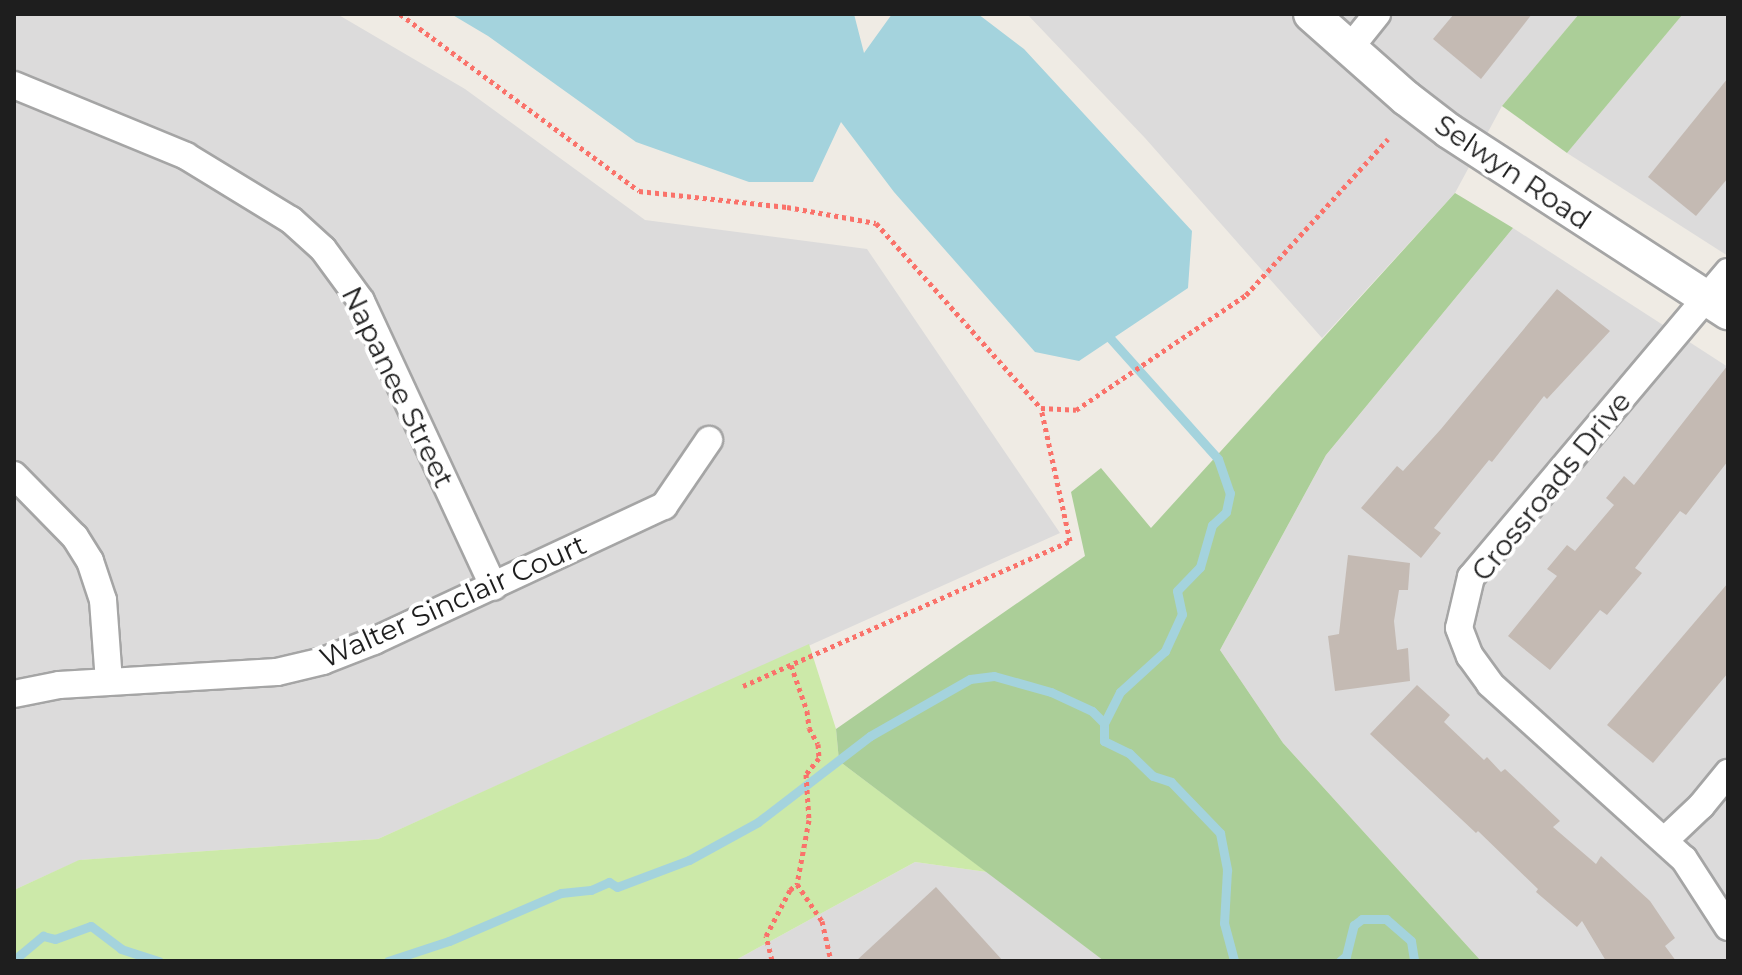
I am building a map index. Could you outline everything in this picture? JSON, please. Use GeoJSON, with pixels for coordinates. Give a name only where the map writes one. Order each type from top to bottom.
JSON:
{"type":"FeatureCollection","features":[{"type":"Feature","properties":{"kind":"street","name":"Selwyn Road"},"geometry":{"type":"LineString","coordinates":[[1311,14],[1449,131],[1717,305]]}},
{"type":"Feature","properties":{"kind":"street"},"geometry":{"type":"LineString","coordinates":[[1349,49],[1377,14]]}},
{"type":"Feature","properties":{"kind":"street","name":"Napanee Street"},"geometry":{"type":"LineString","coordinates":[[14,85],[186,156],[291,220],[323,249],[361,301],[494,587]]}},
{"type":"Feature","properties":{"kind":"street","name":"Crossroads Drive"},"geometry":{"type":"LineString","coordinates":[[1728,272],[1717,305],[1471,577],[1459,628],[1470,656],[1490,684],[1684,859],[1728,927]]}},
{"type":"Feature","properties":{"kind":"street","name":"Walter Sinclair Court"},"geometry":{"type":"LineString","coordinates":[[14,694],[59,685],[277,672],[308,665],[374,641],[664,506],[709,440]]}},
{"type":"Feature","properties":{"kind":"street"},"geometry":{"type":"LineString","coordinates":[[14,475],[75,537],[90,561],[103,600],[109,681]]}},
{"type":"Feature","properties":{"kind":"street"},"geometry":{"type":"LineString","coordinates":[[1665,840],[1701,806],[1728,773]]}},
{"type":"Feature","properties":{"kind":"path"},"geometry":{"type":"LineString","coordinates":[[400,14],[639,191],[787,207],[876,223],[1041,408],[1070,541],[743,686]]}},
{"type":"Feature","properties":{"kind":"path"},"geometry":{"type":"LineString","coordinates":[[1041,408],[1076,410],[1246,295],[1388,139]]}},
{"type":"Feature","properties":{"kind":"path"},"geometry":{"type":"LineString","coordinates":[[772,960],[766,936],[790,890],[797,884],[809,820],[806,774],[819,758],[818,744],[809,728],[807,711],[791,665]]}},
{"type":"Feature","properties":{"kind":"path"},"geometry":{"type":"LineString","coordinates":[[797,884],[822,921],[831,961]]}},
{"type":"Feature","properties":{"kind":"shaded area"},"geometry":{"type":"Polygon","coordinates":[[[14,14],[337,14],[465,89],[645,220],[867,249],[1060,533],[378,839],[80,860],[14,890],[14,14]]]}},
{"type":"Feature","properties":{"kind":"shaded area"},"geometry":{"type":"Polygon","coordinates":[[[1027,14],[1579,14],[1502,106],[1455,193],[1322,338],[1145,138],[1027,14]]]}},
{"type":"Feature","properties":{"kind":"shaded area"},"geometry":{"type":"Polygon","coordinates":[[[1683,14],[1728,14],[1728,256],[1567,153],[1683,14]]]}},
{"type":"Feature","properties":{"kind":"shaded area"},"geometry":{"type":"Polygon","coordinates":[[[1513,228],[1728,367],[1728,961],[1481,961],[1283,743],[1220,650],[1326,455],[1513,228]]]}},
{"type":"Feature","properties":{"kind":"shaded area"},"geometry":{"type":"Polygon","coordinates":[[[915,862],[987,872],[1104,961],[734,961],[915,862]]]}},
{"type":"Feature","properties":{"kind":"green space"},"geometry":{"type":"Polygon","coordinates":[[[1579,14],[1683,14],[1567,153],[1502,106],[1579,14]]]}},
{"type":"Feature","properties":{"kind":"green space"},"geometry":{"type":"Polygon","coordinates":[[[1455,193],[1513,228],[1326,455],[1220,650],[1283,743],[1481,961],[1104,961],[839,761],[836,729],[1085,556],[1071,492],[1101,468],[1151,528],[1455,193]]]}},
{"type":"Feature","properties":{"kind":"green space"},"geometry":{"type":"Polygon","coordinates":[[[809,644],[836,729],[839,761],[987,872],[915,862],[734,961],[14,961],[14,890],[79,860],[378,839],[809,644]]]}},
{"type":"Feature","properties":{"kind":"water"},"geometry":{"type":"Polygon","coordinates":[[[451,14],[854,14],[864,53],[892,14],[978,14],[1024,49],[1192,231],[1188,288],[1079,361],[1035,352],[894,192],[841,122],[813,182],[749,182],[636,142],[488,36],[451,14]]]}},
{"type":"Feature","properties":{"kind":"building"},"geometry":{"type":"Polygon","coordinates":[[[1454,14],[1532,14],[1481,79],[1433,39],[1454,14]]]}},
{"type":"Feature","properties":{"kind":"building"},"geometry":{"type":"Polygon","coordinates":[[[1728,78],[1728,178],[1696,216],[1648,177],[1728,78]]]}},
{"type":"Feature","properties":{"kind":"building"},"geometry":{"type":"Polygon","coordinates":[[[1557,289],[1610,331],[1547,399],[1544,396],[1492,462],[1489,460],[1434,528],[1441,533],[1421,558],[1361,508],[1397,466],[1403,471],[1441,429],[1557,289]]]}},
{"type":"Feature","properties":{"kind":"building"},"geometry":{"type":"Polygon","coordinates":[[[1728,365],[1728,461],[1686,515],[1680,511],[1635,568],[1642,573],[1607,615],[1600,610],[1550,670],[1508,636],[1557,576],[1547,569],[1567,545],[1575,551],[1614,505],[1606,498],[1624,476],[1634,485],[1728,365]]]}},
{"type":"Feature","properties":{"kind":"building"},"geometry":{"type":"Polygon","coordinates":[[[1348,555],[1410,563],[1408,590],[1399,590],[1394,621],[1397,650],[1408,648],[1410,681],[1335,691],[1328,636],[1339,634],[1348,555]]]}},
{"type":"Feature","properties":{"kind":"building"},"geometry":{"type":"Polygon","coordinates":[[[1728,583],[1728,673],[1653,763],[1607,725],[1728,583]]]}},
{"type":"Feature","properties":{"kind":"building"},"geometry":{"type":"Polygon","coordinates":[[[1417,685],[1450,715],[1444,722],[1484,760],[1487,757],[1501,772],[1505,769],[1560,821],[1553,827],[1596,864],[1601,856],[1650,901],[1675,938],[1665,946],[1676,961],[1606,961],[1582,921],[1577,927],[1536,892],[1538,889],[1478,831],[1476,833],[1370,734],[1417,685]]]}},
{"type":"Feature","properties":{"kind":"building"},"geometry":{"type":"Polygon","coordinates":[[[936,887],[1003,961],[856,961],[936,887]]]}},
{"type":"Feature","properties":{"kind":"waterway"},"geometry":{"type":"LineString","coordinates":[[1110,338],[1218,459],[1230,493],[1226,512],[1212,525],[1200,567],[1177,591],[1182,614],[1165,651],[1120,692],[1104,723],[1104,741],[1129,753],[1153,776],[1171,782],[1220,833],[1227,870],[1224,923],[1234,961]]}},
{"type":"Feature","properties":{"kind":"waterway"},"geometry":{"type":"LineString","coordinates":[[388,961],[449,941],[561,893],[591,890],[609,882],[617,887],[689,860],[758,822],[870,736],[970,679],[994,676],[1051,692],[1092,711],[1104,723]]}},
{"type":"Feature","properties":{"kind":"waterway"},"geometry":{"type":"LineString","coordinates":[[1340,961],[1346,956],[1354,925],[1362,919],[1386,919],[1411,941],[1414,961]]}},
{"type":"Feature","properties":{"kind":"waterway"},"geometry":{"type":"LineString","coordinates":[[14,960],[43,936],[55,939],[91,926],[121,949],[159,961]]}}]}
